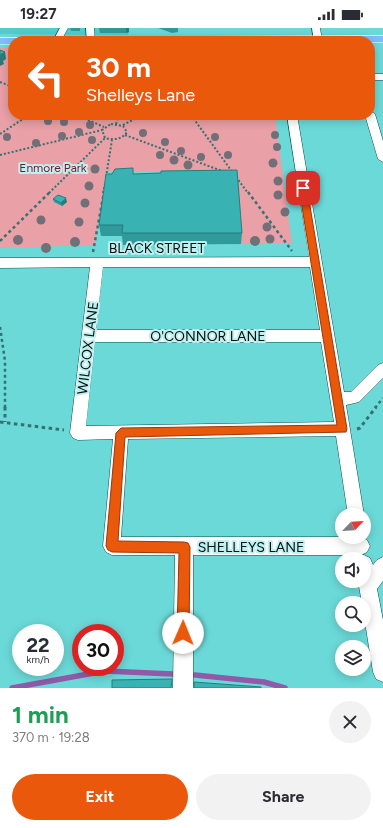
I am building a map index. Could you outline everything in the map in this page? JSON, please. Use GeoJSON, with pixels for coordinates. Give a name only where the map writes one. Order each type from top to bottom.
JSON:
{"type":"FeatureCollection","features":[{"type":"Feature","properties":{"kind":"main road"},"geometry":{"type":"LineString","coordinates":[[145,28],[156,36]]}},
{"type":"Feature","properties":{"kind":"main road"},"geometry":{"type":"LineString","coordinates":[[122,36],[138,34],[148,36]]}},
{"type":"Feature","properties":{"kind":"main road"},"geometry":{"type":"LineString","coordinates":[[305,36],[317,34],[343,36]]}},
{"type":"Feature","properties":{"kind":"street"},"geometry":{"type":"LineString","coordinates":[[293,120],[314,262],[355,508]]}},
{"type":"Feature","properties":{"kind":"street"},"geometry":{"type":"LineString","coordinates":[[372,120],[383,159]]}},
{"type":"Feature","properties":{"kind":"street","name":"BLACK STREET"},"geometry":{"type":"LineString","coordinates":[[0,263],[95,258],[314,262]]}},
{"type":"Feature","properties":{"kind":"street","name":"WILCOX LANE"},"geometry":{"type":"LineString","coordinates":[[78,433],[89,336],[95,258]]}},
{"type":"Feature","properties":{"kind":"street","name":"O'CONNOR LANE"},"geometry":{"type":"LineString","coordinates":[[89,336],[327,336]]}},
{"type":"Feature","properties":{"kind":"street"},"geometry":{"type":"LineString","coordinates":[[337,399],[354,398],[383,369]]}},
{"type":"Feature","properties":{"kind":"street"},"geometry":{"type":"LineString","coordinates":[[78,433],[342,429]]}},
{"type":"Feature","properties":{"kind":"street","name":"SHELLEYS LANE"},"geometry":{"type":"LineString","coordinates":[[121,433],[112,546],[361,547]]}},
{"type":"Feature","properties":{"kind":"street"},"geometry":{"type":"LineString","coordinates":[[183,688],[184,547]]}},
{"type":"Feature","properties":{"kind":"street"},"geometry":{"type":"LineString","coordinates":[[371,582],[383,566]]}},
{"type":"Feature","properties":{"kind":"street"},"geometry":{"type":"LineString","coordinates":[[368,588],[383,672]]}},
{"type":"Feature","properties":{"kind":"path"},"geometry":{"type":"LineString","coordinates":[[0,134],[21,120]]}},
{"type":"Feature","properties":{"kind":"path"},"geometry":{"type":"LineString","coordinates":[[88,120],[104,127],[116,124],[122,126],[127,129],[125,135]]}},
{"type":"Feature","properties":{"kind":"path"},"geometry":{"type":"LineString","coordinates":[[116,124],[117,120]]}},
{"type":"Feature","properties":{"kind":"path"},"geometry":{"type":"LineString","coordinates":[[122,126],[133,120]]}},
{"type":"Feature","properties":{"kind":"path"},"geometry":{"type":"LineString","coordinates":[[195,120],[292,251]]}},
{"type":"Feature","properties":{"kind":"path"},"geometry":{"type":"LineString","coordinates":[[0,155],[102,130],[104,127]]}},
{"type":"Feature","properties":{"kind":"path"},"geometry":{"type":"LineString","coordinates":[[102,130],[105,138]]}},
{"type":"Feature","properties":{"kind":"path"},"geometry":{"type":"LineString","coordinates":[[105,138],[112,140],[125,135],[235,176]]}},
{"type":"Feature","properties":{"kind":"path"},"geometry":{"type":"LineString","coordinates":[[0,241],[105,138]]}},
{"type":"Feature","properties":{"kind":"path"},"geometry":{"type":"LineString","coordinates":[[95,258],[98,223],[112,140]]}},
{"type":"Feature","properties":{"kind":"path"},"geometry":{"type":"LineString","coordinates":[[0,326],[5,361],[5,422]]}},
{"type":"Feature","properties":{"kind":"path"},"geometry":{"type":"LineString","coordinates":[[360,428],[383,398]]}},
{"type":"Feature","properties":{"kind":"path"},"geometry":{"type":"LineString","coordinates":[[0,422],[78,433]]}},
{"type":"Feature","properties":{"kind":"shaded area"},"geometry":{"type":"Polygon","coordinates":[[[0,28],[129,28],[128,35],[0,34],[0,28]]]}},
{"type":"Feature","properties":{"kind":"green space","name":"Enmore Park"},"geometry":{"type":"Polygon","coordinates":[[[0,48],[8,48],[8,120],[276,120],[292,244],[241,244],[235,176],[167,172],[107,172],[95,245],[0,248],[0,48]]]}},
{"type":"Feature","properties":{"kind":"building"},"geometry":{"type":"Polygon","coordinates":[[[0,50],[5,52],[0,55],[0,50]]]}},
{"type":"Feature","properties":{"kind":"building"},"geometry":{"type":"Polygon","coordinates":[[[133,168],[133,174],[161,173],[161,171],[237,170],[242,233],[122,233],[123,225],[99,225],[106,174],[112,174],[115,169],[133,168]]]}},
{"type":"Feature","properties":{"kind":"building"},"geometry":{"type":"Polygon","coordinates":[[[58,195],[66,198],[61,203],[53,199],[58,195]]]}},
{"type":"Feature","properties":{"kind":"building"},"geometry":{"type":"Polygon","coordinates":[[[172,679],[171,688],[112,688],[112,680],[172,679]]]}},
{"type":"Feature","properties":{"kind":"building"},"geometry":{"type":"Polygon","coordinates":[[[194,682],[261,687],[261,688],[194,688],[194,682]]]}},
{"type":"Feature","properties":{"kind":"waterway"},"geometry":{"type":"LineString","coordinates":[[12,688],[105,671],[173,674]]}},
{"type":"Feature","properties":{"kind":"waterway"},"geometry":{"type":"LineString","coordinates":[[195,675],[264,682],[285,688]]}},
{"type":"Feature","properties":{"kind":"route"},"geometry":{"type":"LineString","coordinates":[[183,633],[184,547],[112,546],[121,433],[342,429],[303,188]]}}]}
